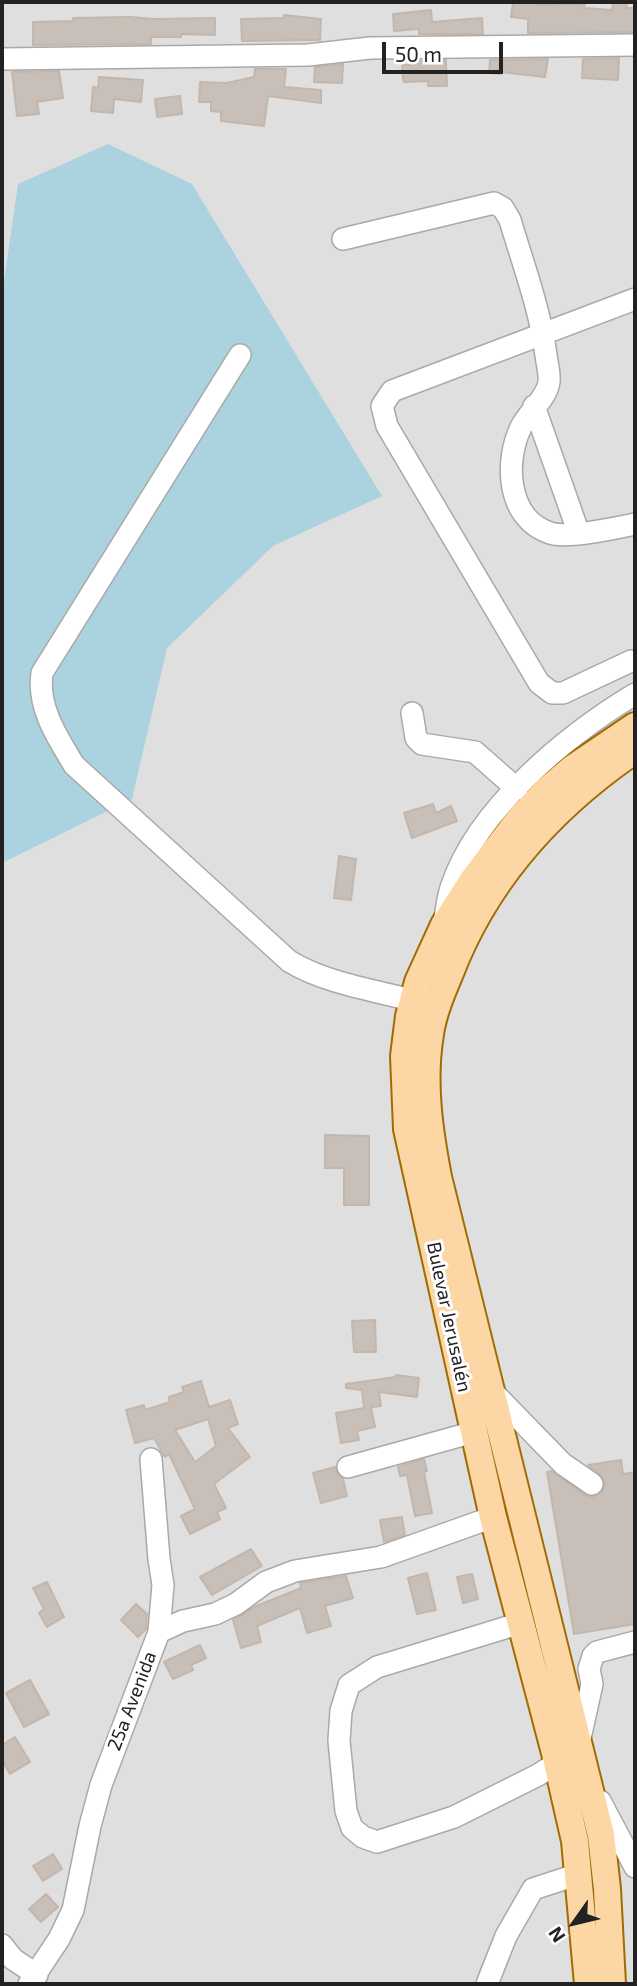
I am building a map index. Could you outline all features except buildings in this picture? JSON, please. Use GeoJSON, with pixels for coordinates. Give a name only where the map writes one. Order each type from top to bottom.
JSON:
{"type":"FeatureCollection","features":[{"type":"Feature","properties":{"kind":"main road","name":"Bulevar Jerusalén"},"geometry":{"type":"LineString","coordinates":[[612,1984],[603,1849],[589,1780],[438,1177],[428,1124],[427,1064],[430,1032],[426,1004],[418,982],[444,925],[498,846],[526,811],[573,768],[635,726]]}},
{"type":"Feature","properties":{"kind":"main road","name":"Bulevar Jerusalén"},"geometry":{"type":"LineString","coordinates":[[587,1984],[575,1841],[493,1517],[407,1129],[404,1056],[426,1004],[488,896],[510,865],[558,810],[584,787],[635,750]]}},
{"type":"Feature","properties":{"kind":"street"},"geometry":{"type":"LineString","coordinates":[[2,59],[308,55],[370,48],[635,46]]}},
{"type":"Feature","properties":{"kind":"street"},"geometry":{"type":"LineString","coordinates":[[342,239],[494,203],[503,208],[510,220],[543,335],[549,385],[521,428],[511,455],[511,479],[517,500],[528,519],[551,534],[579,534],[635,524]]}},
{"type":"Feature","properties":{"kind":"street"},"geometry":{"type":"LineString","coordinates":[[631,661],[563,693],[552,693],[539,682],[387,426],[382,406],[392,391],[635,299]]}},
{"type":"Feature","properties":{"kind":"street"},"geometry":{"type":"LineString","coordinates":[[240,355],[42,673],[40,695],[54,732],[74,765],[289,961],[303,969],[426,1004]]}},
{"type":"Feature","properties":{"kind":"street"},"geometry":{"type":"LineString","coordinates":[[534,406],[579,534]]}},
{"type":"Feature","properties":{"kind":"street"},"geometry":{"type":"LineString","coordinates":[[444,925],[451,886],[471,843],[493,815],[561,745],[595,719],[635,694]]}},
{"type":"Feature","properties":{"kind":"street"},"geometry":{"type":"LineString","coordinates":[[412,713],[416,738],[422,744],[475,752],[517,789]]}},
{"type":"Feature","properties":{"kind":"street"},"geometry":{"type":"LineString","coordinates":[[491,1390],[564,1464],[592,1484]]}},
{"type":"Feature","properties":{"kind":"street"},"geometry":{"type":"LineString","coordinates":[[348,1467],[474,1432]]}},
{"type":"Feature","properties":{"kind":"street"},"geometry":{"type":"LineString","coordinates":[[151,1459],[163,1585],[159,1632]]}},
{"type":"Feature","properties":{"kind":"street","name":"25a Avenida"},"geometry":{"type":"LineString","coordinates":[[33,1980],[59,1939],[73,1910],[101,1785],[159,1632],[183,1621],[215,1614],[236,1604],[266,1582],[295,1571],[382,1557],[493,1517]]}},
{"type":"Feature","properties":{"kind":"street"},"geometry":{"type":"LineString","coordinates":[[521,1623],[377,1667],[349,1685],[341,1711],[339,1741],[346,1811],[352,1828],[363,1837],[377,1842],[454,1817],[557,1763]]}},
{"type":"Feature","properties":{"kind":"street"},"geometry":{"type":"LineString","coordinates":[[579,1743],[592,1684],[589,1669],[593,1656],[635,1642]]}},
{"type":"Feature","properties":{"kind":"street"},"geometry":{"type":"LineString","coordinates":[[589,1780],[635,1867]]}},
{"type":"Feature","properties":{"kind":"street"},"geometry":{"type":"LineString","coordinates":[[487,1984],[506,1937],[533,1889],[579,1874]]}},
{"type":"Feature","properties":{"kind":"street"},"geometry":{"type":"LineString","coordinates":[[2,1945],[33,1980]]}},
{"type":"Feature","properties":{"kind":"shaded area"},"geometry":{"type":"Polygon","coordinates":[[[2,2],[635,2],[635,1984],[2,1984],[2,2]]]}},
{"type":"Feature","properties":{"kind":"water"},"geometry":{"type":"Polygon","coordinates":[[[108,144],[192,184],[382,496],[273,546],[167,648],[132,799],[2,863],[2,295],[18,184],[108,144]]]}}]}
